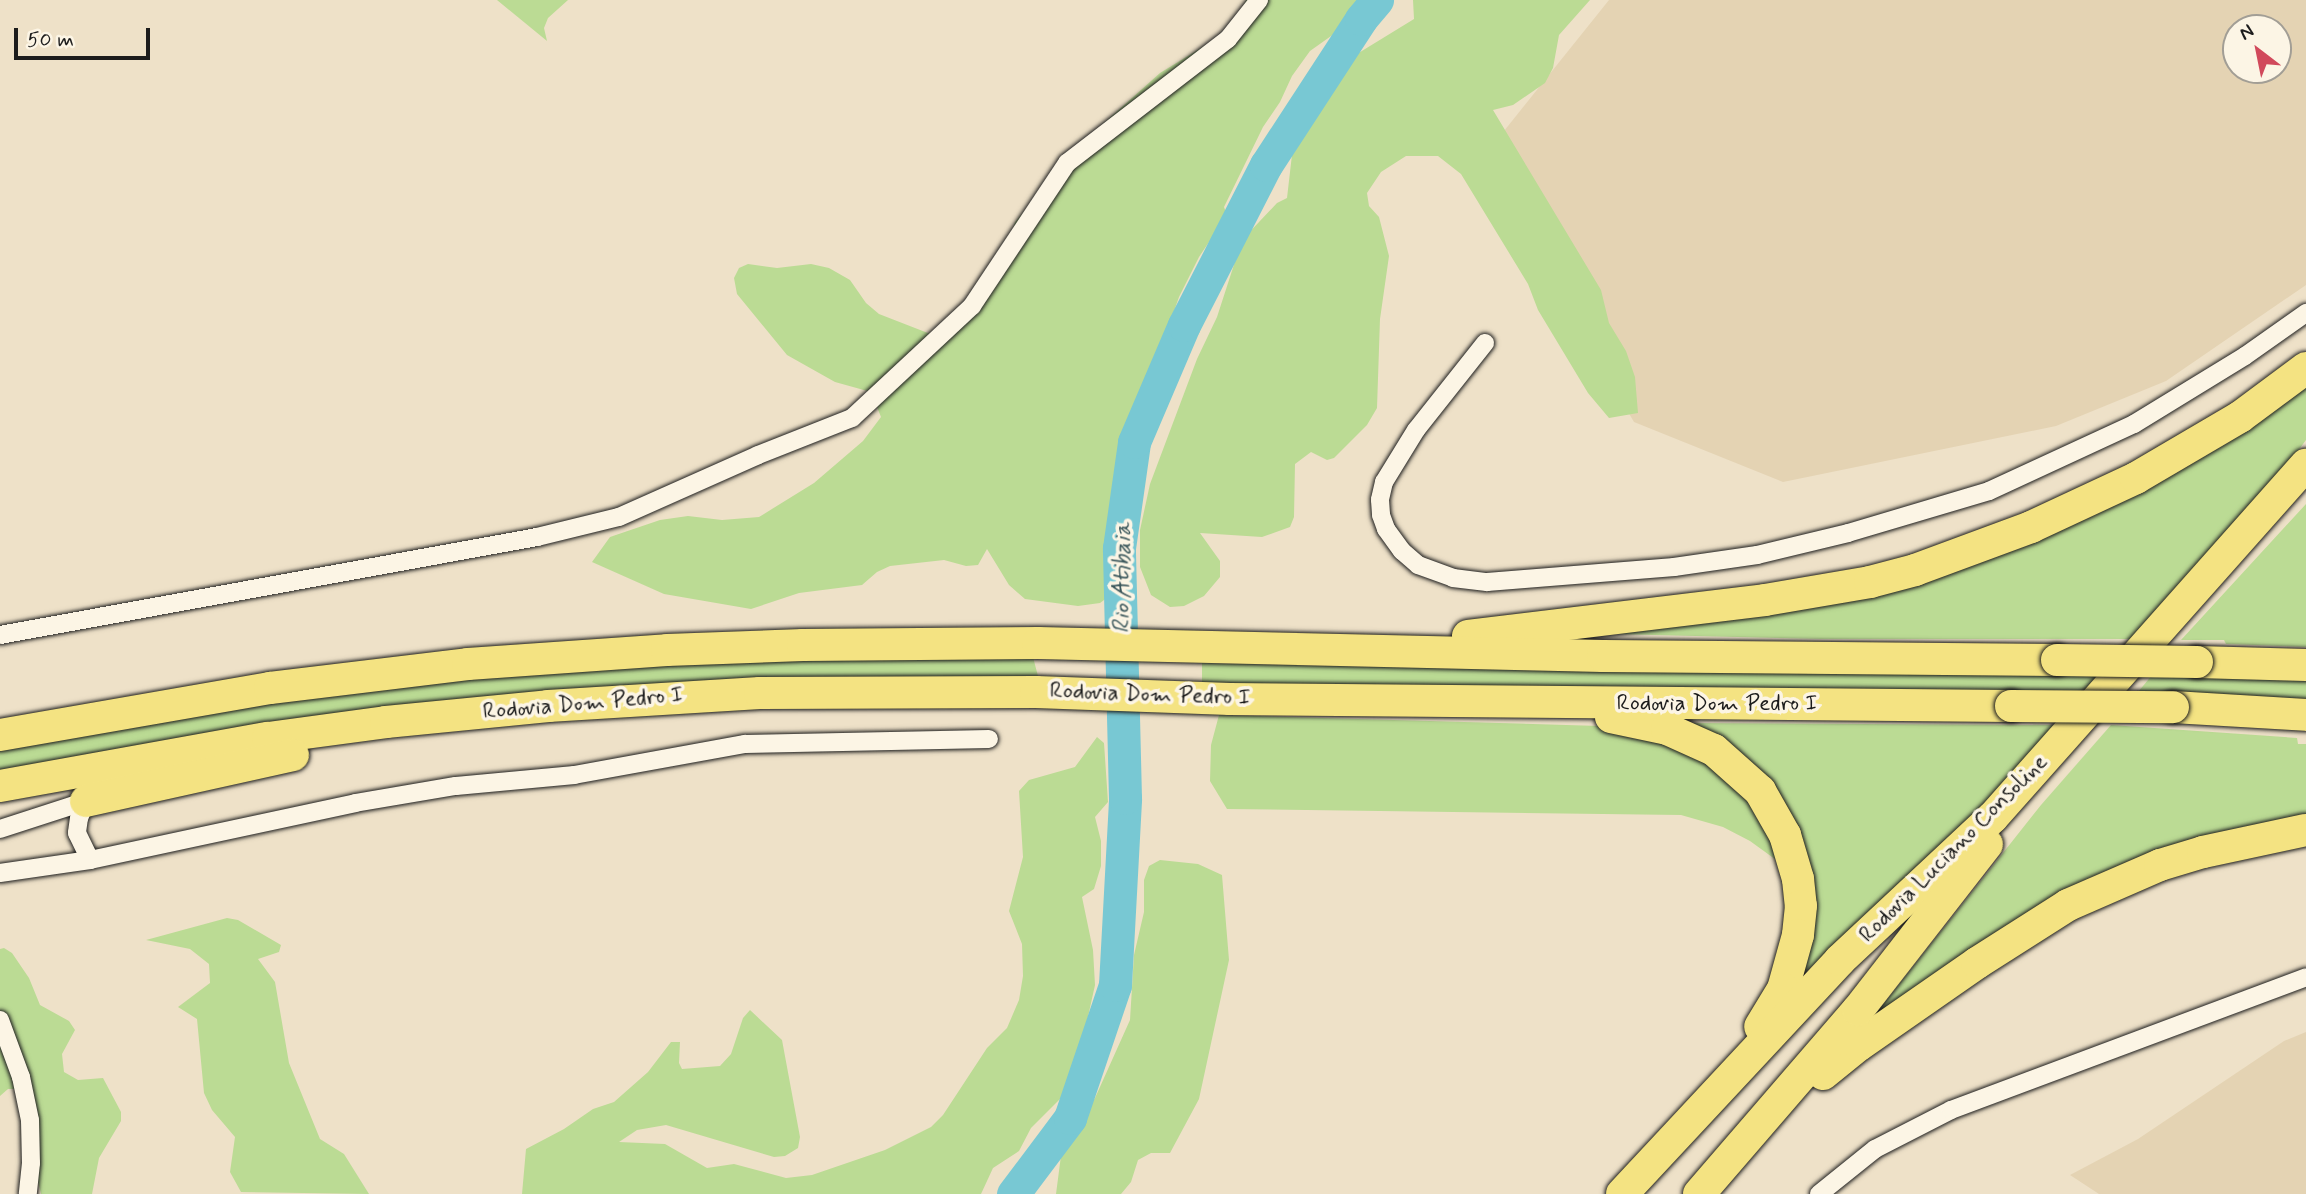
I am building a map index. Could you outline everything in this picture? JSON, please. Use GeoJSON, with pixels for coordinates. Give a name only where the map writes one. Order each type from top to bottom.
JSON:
{"type":"FeatureCollection","features":[{"type":"Feature","properties":{"kind":"highway"},"geometry":{"type":"LineString","coordinates":[[1376,651],[1449,637],[1534,630],[1765,600],[1870,582],[1915,570],[2031,527],[2136,478],[2240,417],[2306,368]]}},
{"type":"Feature","properties":{"kind":"highway","name":"Rodovia Luciano Consoline"},"geometry":{"type":"LineString","coordinates":[[1622,1194],[1840,960],[1993,817],[2306,466]]}},
{"type":"Feature","properties":{"kind":"highway","name":"Rodovia Luciano Consoline"},"geometry":{"type":"LineString","coordinates":[[1699,1194],[1858,1010],[2027,795],[2306,485]]}},
{"type":"Feature","properties":{"kind":"highway","name":"Rodovia Dom Pedro I"},"geometry":{"type":"LineString","coordinates":[[0,735],[77,719],[270,688],[468,664],[776,646],[1038,643],[1376,651],[2306,665]]}},
{"type":"Feature","properties":{"kind":"highway","name":"Rodovia Dom Pedro I"},"geometry":{"type":"LineString","coordinates":[[0,786],[268,738],[386,722],[548,706],[760,693],[1036,692],[1230,699],[2173,707],[2306,715]]}},
{"type":"Feature","properties":{"kind":"highway"},"geometry":{"type":"LineString","coordinates":[[1574,703],[1605,716],[1667,729],[1714,750],[1760,791],[1785,835],[1798,879],[1801,906],[1798,935],[1783,989],[1728,1080]]}},
{"type":"Feature","properties":{"kind":"highway"},"geometry":{"type":"LineString","coordinates":[[86,801],[275,758],[548,706]]}},
{"type":"Feature","properties":{"kind":"highway"},"geometry":{"type":"LineString","coordinates":[[0,718],[77,719]]}},
{"type":"Feature","properties":{"kind":"highway"},"geometry":{"type":"LineString","coordinates":[[1764,1121],[1785,1108],[1859,1045],[2007,943],[2068,905],[2160,865],[2203,852],[2306,830]]}},
{"type":"Feature","properties":{"kind":"street"},"geometry":{"type":"LineString","coordinates":[[0,635],[537,537],[619,517],[758,455],[852,418],[972,306],[1067,163],[1228,39],[1259,0]]}},
{"type":"Feature","properties":{"kind":"street"},"geometry":{"type":"LineString","coordinates":[[1485,343],[1416,430],[1384,482],[1380,500],[1386,529],[1402,551],[1419,565],[1453,578],[1487,582],[1674,567],[1756,555],[1848,533],[1989,491],[2134,424],[2245,356],[2306,313]]}},
{"type":"Feature","properties":{"kind":"street"},"geometry":{"type":"LineString","coordinates":[[0,873],[90,860],[368,801],[456,786],[574,775],[745,744],[989,739]]}},
{"type":"Feature","properties":{"kind":"street"},"geometry":{"type":"LineString","coordinates":[[0,829],[86,801]]}},
{"type":"Feature","properties":{"kind":"street"},"geometry":{"type":"LineString","coordinates":[[86,801],[79,818],[77,833],[90,860]]}},
{"type":"Feature","properties":{"kind":"street"},"geometry":{"type":"LineString","coordinates":[[1819,1194],[1875,1149],[1951,1110],[2306,977]]}},
{"type":"Feature","properties":{"kind":"street"},"geometry":{"type":"LineString","coordinates":[[0,1020],[21,1077],[30,1120],[32,1163],[28,1194]]}},
{"type":"Feature","properties":{"kind":"shaded area"},"geometry":{"type":"Polygon","coordinates":[[[1609,0],[2306,0],[2306,285],[2166,381],[2056,426],[1783,482],[1634,422],[1480,161],[1609,0]]]}},
{"type":"Feature","properties":{"kind":"shaded area"},"geometry":{"type":"Polygon","coordinates":[[[2306,1032],[2306,1194],[2099,1194],[2070,1175],[2138,1139],[2284,1041],[2306,1032]]]}},
{"type":"Feature","properties":{"kind":"green space"},"geometry":{"type":"Polygon","coordinates":[[[497,0],[568,0],[548,18],[544,28],[547,41],[497,0]]]}},
{"type":"Feature","properties":{"kind":"green space"},"geometry":{"type":"Polygon","coordinates":[[[1246,0],[1373,0],[1355,19],[1310,51],[1292,76],[1280,102],[1263,127],[1224,207],[1227,215],[1199,257],[1179,297],[1162,345],[1151,408],[1119,473],[1109,548],[1108,597],[1100,603],[1078,606],[1025,599],[1009,585],[987,549],[978,565],[966,566],[944,560],[890,566],[877,572],[862,585],[799,593],[751,609],[664,594],[592,562],[610,537],[660,520],[688,516],[722,520],[759,517],[814,483],[863,441],[881,417],[871,392],[835,382],[787,355],[737,294],[734,278],[739,268],[748,264],[777,268],[811,264],[829,268],[850,280],[866,303],[879,314],[933,335],[948,327],[1015,222],[1095,131],[1160,73],[1232,29],[1246,0]]]}},
{"type":"Feature","properties":{"kind":"green space"},"geometry":{"type":"Polygon","coordinates":[[[1413,0],[1590,0],[1559,35],[1553,68],[1545,83],[1513,105],[1493,110],[1601,290],[1609,323],[1626,351],[1635,377],[1638,413],[1609,418],[1588,393],[1538,310],[1528,284],[1461,174],[1438,156],[1406,156],[1381,172],[1367,193],[1369,206],[1379,217],[1389,256],[1380,319],[1377,408],[1367,425],[1334,458],[1327,460],[1311,452],[1295,464],[1294,517],[1290,527],[1262,537],[1200,533],[1220,561],[1220,577],[1204,596],[1184,606],[1170,607],[1151,595],[1140,567],[1140,530],[1150,484],[1197,359],[1217,317],[1242,240],[1277,203],[1287,198],[1293,146],[1290,143],[1294,144],[1339,65],[1414,19],[1413,0]]]}},
{"type":"Feature","properties":{"kind":"green space"},"geometry":{"type":"Polygon","coordinates":[[[2306,379],[2306,440],[2282,472],[2133,639],[1820,639],[1612,634],[1865,592],[2306,379]]]}},
{"type":"Feature","properties":{"kind":"green space"},"geometry":{"type":"Polygon","coordinates":[[[2306,504],[2306,647],[2226,644],[2224,640],[2181,640],[2306,504]]]}},
{"type":"Feature","properties":{"kind":"green space"},"geometry":{"type":"Polygon","coordinates":[[[1033,657],[1039,680],[905,680],[0,775],[0,750],[305,697],[521,672],[762,660],[1033,657]]]}},
{"type":"Feature","properties":{"kind":"green space"},"geometry":{"type":"Polygon","coordinates":[[[1202,663],[1486,669],[2103,673],[2087,692],[1275,686],[1202,682],[1202,663]]]}},
{"type":"Feature","properties":{"kind":"green space"},"geometry":{"type":"Polygon","coordinates":[[[2153,674],[2306,680],[2306,704],[2138,692],[2153,674]]]}},
{"type":"Feature","properties":{"kind":"green space"},"geometry":{"type":"Polygon","coordinates":[[[1219,715],[1600,726],[1687,747],[1748,792],[1786,867],[1750,841],[1723,827],[1681,815],[1227,809],[1210,781],[1211,745],[1219,715]]]}},
{"type":"Feature","properties":{"kind":"green space"},"geometry":{"type":"Polygon","coordinates":[[[1681,723],[2057,725],[1999,789],[1807,971],[1800,970],[1801,856],[1681,723]]]}},
{"type":"Feature","properties":{"kind":"green space"},"geometry":{"type":"Polygon","coordinates":[[[2111,725],[2297,738],[2298,744],[2306,744],[2306,816],[2210,834],[2131,860],[2126,867],[1884,1016],[1878,1011],[2041,805],[2111,725]]]}},
{"type":"Feature","properties":{"kind":"green space"},"geometry":{"type":"Polygon","coordinates":[[[1097,737],[1104,743],[1108,802],[1095,817],[1101,841],[1101,866],[1094,889],[1082,897],[1093,950],[1095,985],[1080,1053],[1065,1094],[1031,1128],[1019,1151],[993,1168],[981,1194],[522,1194],[526,1149],[564,1129],[593,1109],[614,1102],[648,1072],[671,1042],[680,1042],[679,1063],[682,1069],[720,1066],[731,1054],[743,1018],[750,1010],[782,1040],[800,1137],[798,1148],[785,1156],[774,1157],[666,1125],[637,1130],[619,1142],[665,1144],[707,1168],[734,1164],[786,1178],[812,1175],[885,1150],[931,1127],[943,1115],[987,1048],[1007,1028],[1019,1000],[1023,976],[1022,944],[1009,911],[1023,857],[1019,791],[1029,780],[1075,767],[1097,737]]]}},
{"type":"Feature","properties":{"kind":"green space"},"geometry":{"type":"Polygon","coordinates":[[[1160,860],[1198,864],[1222,875],[1229,960],[1199,1099],[1170,1153],[1151,1153],[1138,1160],[1131,1182],[1121,1194],[1056,1194],[1062,1148],[1095,1098],[1130,1020],[1134,955],[1144,912],[1144,880],[1149,866],[1160,860]]]}},
{"type":"Feature","properties":{"kind":"green space"},"geometry":{"type":"Polygon","coordinates":[[[227,918],[238,920],[281,945],[279,952],[258,959],[275,982],[289,1063],[320,1139],[344,1154],[369,1194],[241,1192],[230,1172],[235,1137],[212,1110],[204,1093],[197,1019],[178,1007],[210,983],[209,964],[190,949],[146,940],[227,918]]]}},
{"type":"Feature","properties":{"kind":"green space"},"geometry":{"type":"Polygon","coordinates":[[[4,948],[12,953],[29,978],[40,1005],[69,1021],[75,1030],[62,1054],[64,1072],[78,1080],[103,1078],[121,1112],[121,1121],[99,1158],[92,1194],[41,1194],[37,1177],[38,1113],[32,1101],[19,1089],[8,1089],[0,1096],[0,949],[4,948]]]}},
{"type":"Feature","properties":{"kind":"waterway","name":"Rio Atibaia"},"geometry":{"type":"LineString","coordinates":[[1013,1194],[1070,1118],[1115,985],[1125,798],[1119,548],[1134,442],[1184,325],[1266,165],[1361,19],[1377,0]]}}]}
